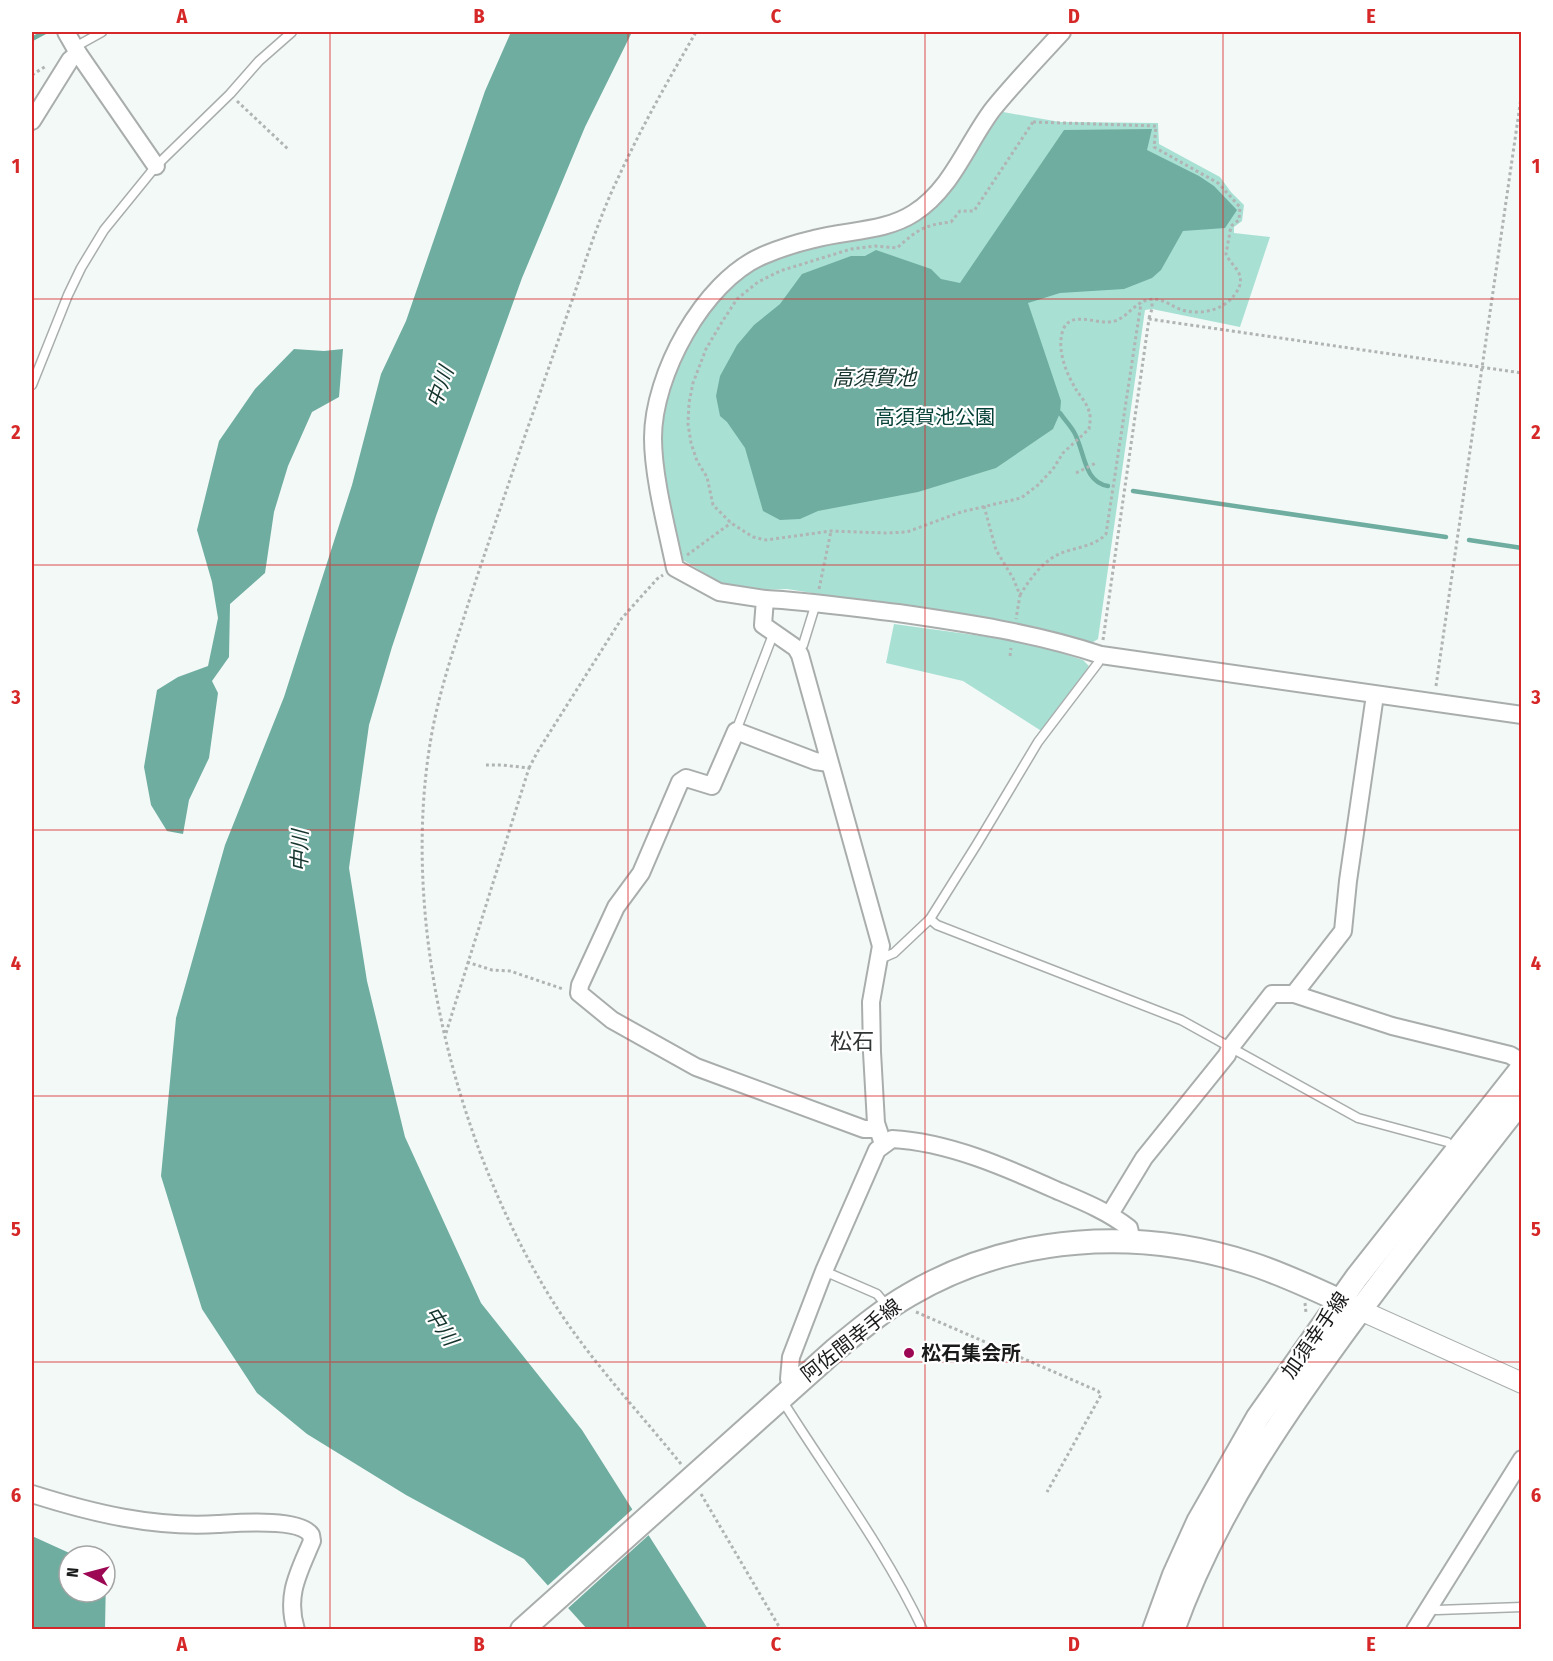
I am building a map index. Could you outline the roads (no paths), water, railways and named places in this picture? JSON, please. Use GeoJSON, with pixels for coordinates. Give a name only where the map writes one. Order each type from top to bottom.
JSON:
{"type":"FeatureCollection","features":[{"type":"Feature","properties":{"kind":"main road","name":"加須幸手線"},"geometry":{"type":"LineString","coordinates":[[1154,1629],[1174,1575],[1198,1522],[1258,1417],[1340,1300],[1521,1068]]}},
{"type":"Feature","properties":{"kind":"main road","name":"加須幸手線"},"geometry":{"type":"LineString","coordinates":[[1173,1629],[1204,1554],[1253,1463],[1306,1382],[1521,1100]]}},
{"type":"Feature","properties":{"kind":"main road","name":"阿佐間幸手線"},"geometry":{"type":"LineString","coordinates":[[522,1629],[857,1331],[895,1305],[951,1274],[1015,1253],[1062,1244],[1132,1241],[1164,1244],[1226,1256],[1282,1276],[1360,1310]]}},
{"type":"Feature","properties":{"kind":"street"},"geometry":{"type":"LineString","coordinates":[[1062,32],[992,111],[953,172],[928,203],[914,214],[896,222],[814,238],[761,256],[729,278],[688,329],[662,387],[654,418],[653,438],[654,456],[678,564],[719,592],[816,603],[1014,631],[1073,645],[1101,655],[1521,715]]}},
{"type":"Feature","properties":{"kind":"street"},"geometry":{"type":"LineString","coordinates":[[32,121],[70,60],[73,43]]}},
{"type":"Feature","properties":{"kind":"street"},"geometry":{"type":"LineString","coordinates":[[73,43],[156,166]]}},
{"type":"Feature","properties":{"kind":"street"},"geometry":{"type":"LineString","coordinates":[[765,599],[763,624],[797,650],[813,699],[881,946],[871,1002],[872,1052],[880,1137],[877,1150],[824,1270],[790,1357],[786,1392]]}},
{"type":"Feature","properties":{"kind":"street"},"geometry":{"type":"LineString","coordinates":[[1294,994],[1343,931],[1375,694]]}},
{"type":"Feature","properties":{"kind":"street"},"geometry":{"type":"LineString","coordinates":[[829,763],[815,761],[736,731],[712,786],[686,778],[680,782],[641,873],[616,907],[580,986],[579,993],[612,1020],[696,1066],[880,1137],[904,1140],[974,1157],[1026,1177],[1110,1214],[1129,1228],[1132,1241]]}},
{"type":"Feature","properties":{"kind":"street"},"geometry":{"type":"LineString","coordinates":[[1110,1214],[1144,1158],[1227,1055],[1272,994],[1294,994],[1392,1026],[1510,1056],[1521,1062]]}},
{"type":"Feature","properties":{"kind":"street"},"geometry":{"type":"LineString","coordinates":[[1360,1310],[1521,1383]]}},
{"type":"Feature","properties":{"kind":"street"},"geometry":{"type":"LineString","coordinates":[[1415,1629],[1521,1459]]}},
{"type":"Feature","properties":{"kind":"street"},"geometry":{"type":"LineString","coordinates":[[32,1494],[98,1512],[154,1523],[193,1525],[248,1522],[304,1528],[311,1535],[312,1541],[295,1582],[290,1603],[296,1629]]}},
{"type":"Feature","properties":{"kind":"lane"},"geometry":{"type":"LineString","coordinates":[[73,43],[102,32]]}},
{"type":"Feature","properties":{"kind":"lane"},"geometry":{"type":"LineString","coordinates":[[32,385],[68,295],[86,258],[104,230],[156,166],[230,94],[259,61],[292,32]]}},
{"type":"Feature","properties":{"kind":"lane"},"geometry":{"type":"LineString","coordinates":[[797,650],[803,645],[816,603]]}},
{"type":"Feature","properties":{"kind":"lane"},"geometry":{"type":"LineString","coordinates":[[736,731],[774,632]]}},
{"type":"Feature","properties":{"kind":"lane"},"geometry":{"type":"LineString","coordinates":[[880,959],[894,953],[930,919],[1038,742],[1098,663],[1101,655]]}},
{"type":"Feature","properties":{"kind":"lane"},"geometry":{"type":"LineString","coordinates":[[930,919],[937,925],[1181,1020],[1358,1118],[1447,1142]]}},
{"type":"Feature","properties":{"kind":"lane"},"geometry":{"type":"LineString","coordinates":[[824,1270],[878,1294],[895,1305]]}},
{"type":"Feature","properties":{"kind":"lane"},"geometry":{"type":"LineString","coordinates":[[786,1392],[923,1629]]}},
{"type":"Feature","properties":{"kind":"lane"},"geometry":{"type":"LineString","coordinates":[[1427,1609],[1521,1607]]}},
{"type":"Feature","properties":{"kind":"water","name":"中川"},"geometry":{"type":"Polygon","coordinates":[[[511,32],[632,32],[585,127],[522,278],[436,516],[392,647],[369,725],[349,868],[367,981],[405,1137],[481,1303],[582,1430],[708,1629],[587,1629],[524,1559],[406,1495],[307,1434],[257,1393],[202,1309],[161,1176],[176,1018],[225,845],[284,697],[352,485],[381,374],[406,321],[485,91],[511,32]]]}},
{"type":"Feature","properties":{"kind":"water","name":"高須賀池"},"geometry":{"type":"Polygon","coordinates":[[[1152,129],[1147,150],[1214,186],[1237,210],[1225,228],[1183,231],[1161,270],[1152,278],[1124,289],[1060,293],[1028,303],[1061,401],[1060,413],[1053,429],[996,468],[918,492],[818,511],[800,519],[780,520],[763,511],[745,448],[727,422],[720,416],[716,396],[720,376],[737,345],[754,325],[780,304],[802,274],[851,256],[865,256],[876,250],[931,269],[941,279],[960,283],[1064,130],[1152,129]]]}},
{"type":"Feature","properties":{"kind":"water"},"geometry":{"type":"Polygon","coordinates":[[[294,349],[324,351],[343,349],[339,397],[312,412],[288,466],[274,512],[265,573],[230,604],[229,657],[212,681],[218,693],[209,758],[189,800],[183,834],[167,831],[151,805],[144,767],[157,690],[178,677],[208,666],[218,618],[212,582],[197,530],[219,441],[255,389],[294,349]]]}},
{"type":"Feature","properties":{"kind":"water"},"geometry":{"type":"Polygon","coordinates":[[[32,1536],[57,1547],[57,1604],[105,1604],[105,1629],[32,1629],[32,1536]]]}},
{"type":"Feature","properties":{"kind":"waterway"},"geometry":{"type":"LineString","coordinates":[[32,39],[45,32]]}},
{"type":"Feature","properties":{"kind":"waterway"},"geometry":{"type":"LineString","coordinates":[[1060,413],[1078,440],[1089,472],[1094,479],[1108,486]]}},
{"type":"Feature","properties":{"kind":"waterway"},"geometry":{"type":"LineString","coordinates":[[1133,491],[1446,537]]}},
{"type":"Feature","properties":{"kind":"waterway"},"geometry":{"type":"LineString","coordinates":[[1469,540],[1522,548]]}},
{"type":"Feature","properties":{"kind":"place","name":"松石集会所"},"geometry":{"type":"Point","coordinates":[909,1353]}},
{"type":"Feature","properties":{"kind":"district","name":"松石"},"geometry":{"type":"Point","coordinates":[852,1041]}},
{"type":"Feature","properties":{"kind":"park label","name":"高須賀池公園"},"geometry":{"type":"Point","coordinates":[935,417]}}]}
